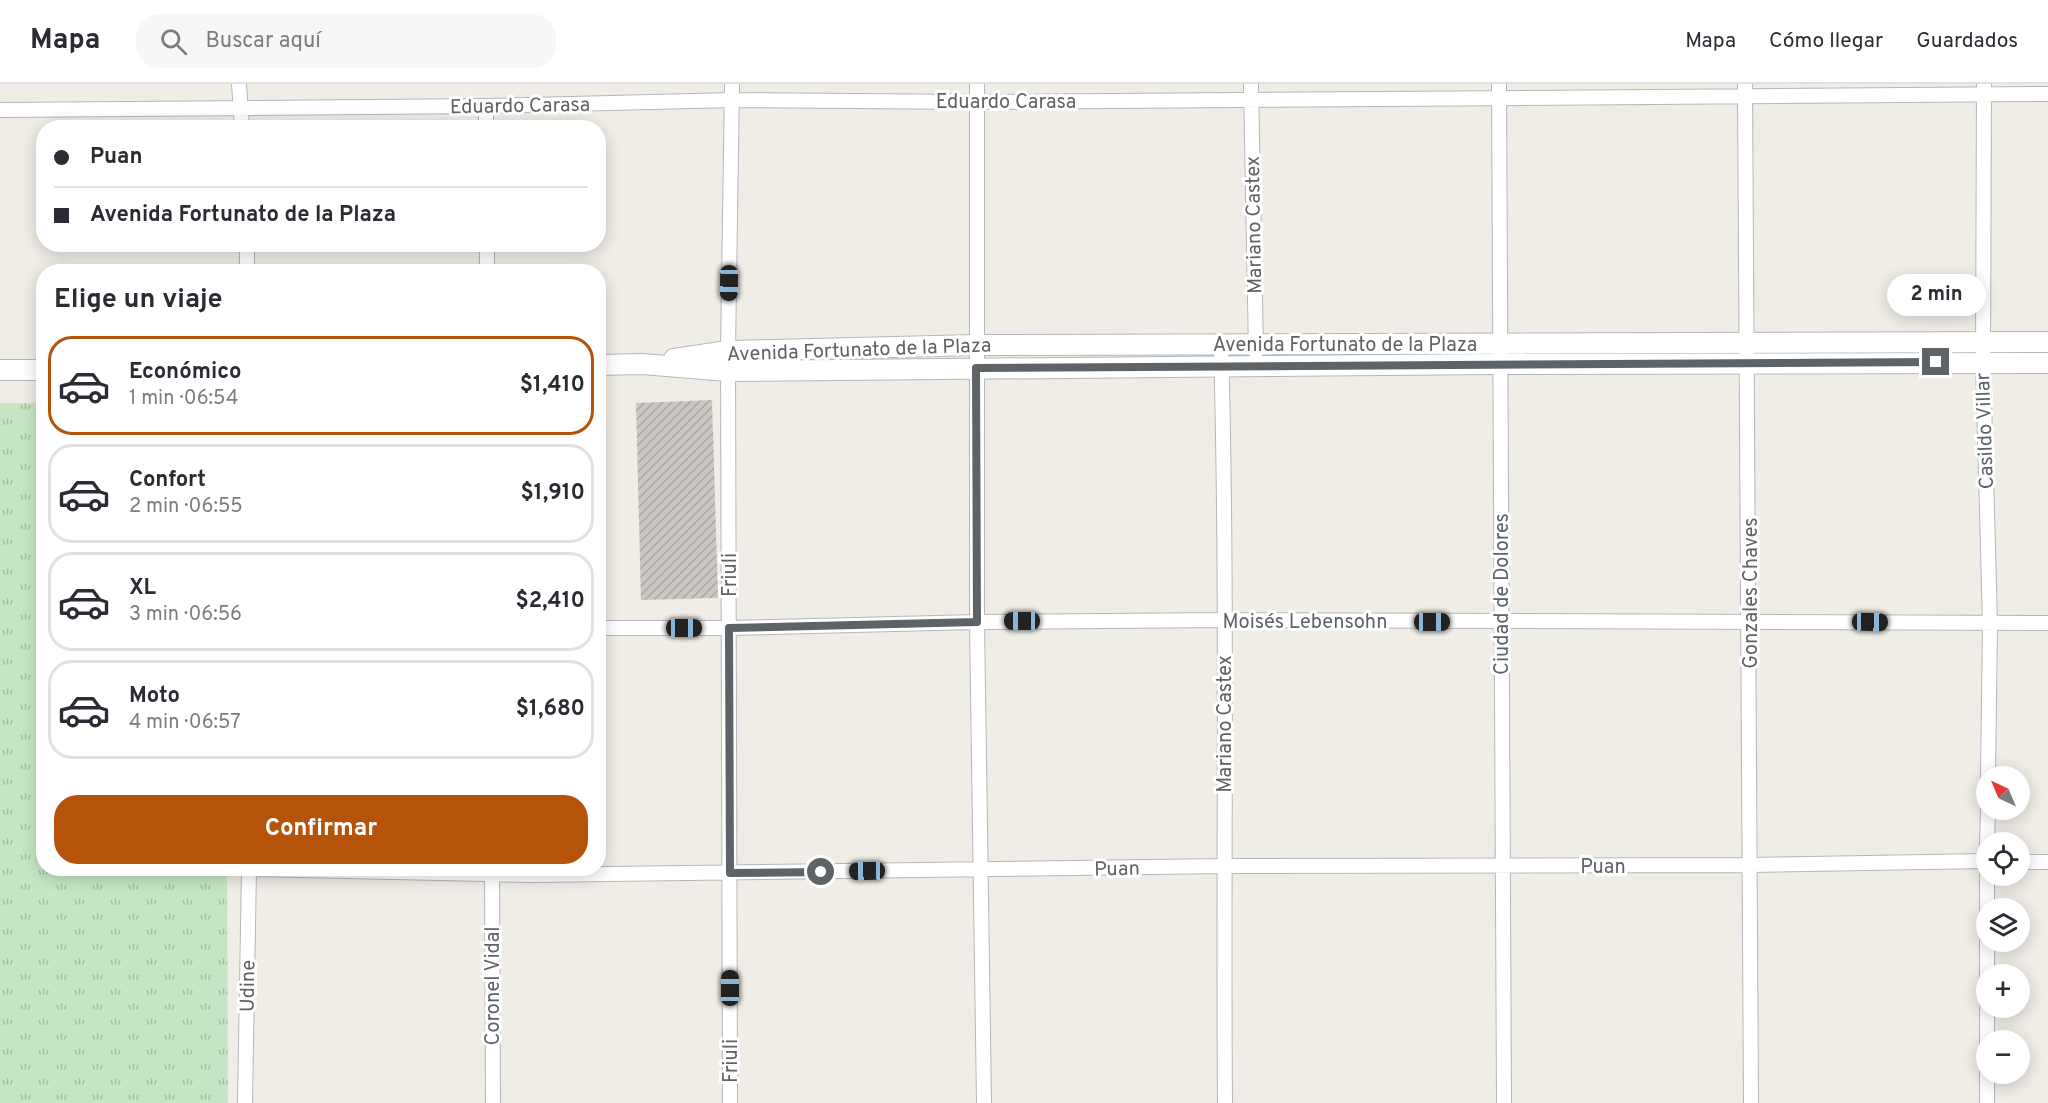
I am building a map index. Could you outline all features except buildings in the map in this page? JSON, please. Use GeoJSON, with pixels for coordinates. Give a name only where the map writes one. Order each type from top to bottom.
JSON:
{"type":"FeatureCollection","features":[{"type":"Feature","properties":{"kind":"main road","name":"Avenida Fortunato de la Plaza"},"geometry":{"type":"LineString","coordinates":[[642,364],[728,351],[976,345],[2048,342]]}},
{"type":"Feature","properties":{"kind":"main road","name":"Avenida Fortunato de la Plaza"},"geometry":{"type":"LineString","coordinates":[[606,365],[642,364],[728,371],[1500,364],[2048,363]]}},
{"type":"Feature","properties":{"kind":"main road"},"geometry":{"type":"LineString","coordinates":[[0,370],[36,370]]}},
{"type":"Feature","properties":{"kind":"street"},"geometry":{"type":"LineString","coordinates":[[239,84],[242,120]]}},
{"type":"Feature","properties":{"kind":"street","name":"Friuli"},"geometry":{"type":"LineString","coordinates":[[730,1103],[728,351],[732,84]]}},
{"type":"Feature","properties":{"kind":"street"},"geometry":{"type":"LineString","coordinates":[[977,84],[977,622],[984,1103]]}},
{"type":"Feature","properties":{"kind":"street","name":"Mariano Castex"},"geometry":{"type":"LineString","coordinates":[[1251,84],[1256,366]]}},
{"type":"Feature","properties":{"kind":"street","name":"Eduardo Carasa"},"geometry":{"type":"LineString","coordinates":[[0,110],[486,106],[733,100],[977,102],[1251,99],[1499,91],[1984,89],[2048,94]]}},
{"type":"Feature","properties":{"kind":"street","name":"Casildo Villar"},"geometry":{"type":"LineString","coordinates":[[1984,89],[1983,362],[1990,624],[1988,766]]}},
{"type":"Feature","properties":{"kind":"street","name":"Gonzales Chaves"},"geometry":{"type":"LineString","coordinates":[[1745,90],[1750,621],[1751,1103]]}},
{"type":"Feature","properties":{"kind":"street","name":"Ciudad de Dolores"},"geometry":{"type":"LineString","coordinates":[[1499,91],[1504,1103]]}},
{"type":"Feature","properties":{"kind":"street"},"geometry":{"type":"LineString","coordinates":[[486,106],[486,120]]}},
{"type":"Feature","properties":{"kind":"street","name":"Mariano Castex"},"geometry":{"type":"LineString","coordinates":[[1221,345],[1225,620],[1223,866],[1225,1103]]}},
{"type":"Feature","properties":{"kind":"street","name":"Moisés Lebensohn"},"geometry":{"type":"LineString","coordinates":[[606,628],[1225,620],[2048,623]]}},
{"type":"Feature","properties":{"kind":"street","name":"Puan"},"geometry":{"type":"LineString","coordinates":[[606,872],[730,873],[1223,866],[1751,866],[1976,861]]}},
{"type":"Feature","properties":{"kind":"street"},"geometry":{"type":"LineString","coordinates":[[2030,862],[2048,862]]}},
{"type":"Feature","properties":{"kind":"street","name":"Udine"},"geometry":{"type":"LineString","coordinates":[[245,1103],[249,876]]}},
{"type":"Feature","properties":{"kind":"street","name":"Coronel Vidal"},"geometry":{"type":"LineString","coordinates":[[492,876],[493,1103]]}},
{"type":"Feature","properties":{"kind":"street"},"geometry":{"type":"LineString","coordinates":[[1987,1084],[1987,1103]]}},
{"type":"Feature","properties":{"kind":"green space"},"geometry":{"type":"Polygon","coordinates":[[[0,403],[36,403],[36,876],[227,876],[228,1103],[0,1103],[0,403]]]}},
{"type":"Feature","properties":{"kind":"route"},"geometry":{"type":"LineString","coordinates":[[821,872],[730,873],[729,628],[977,622],[976,368],[1936,362]]}}]}
